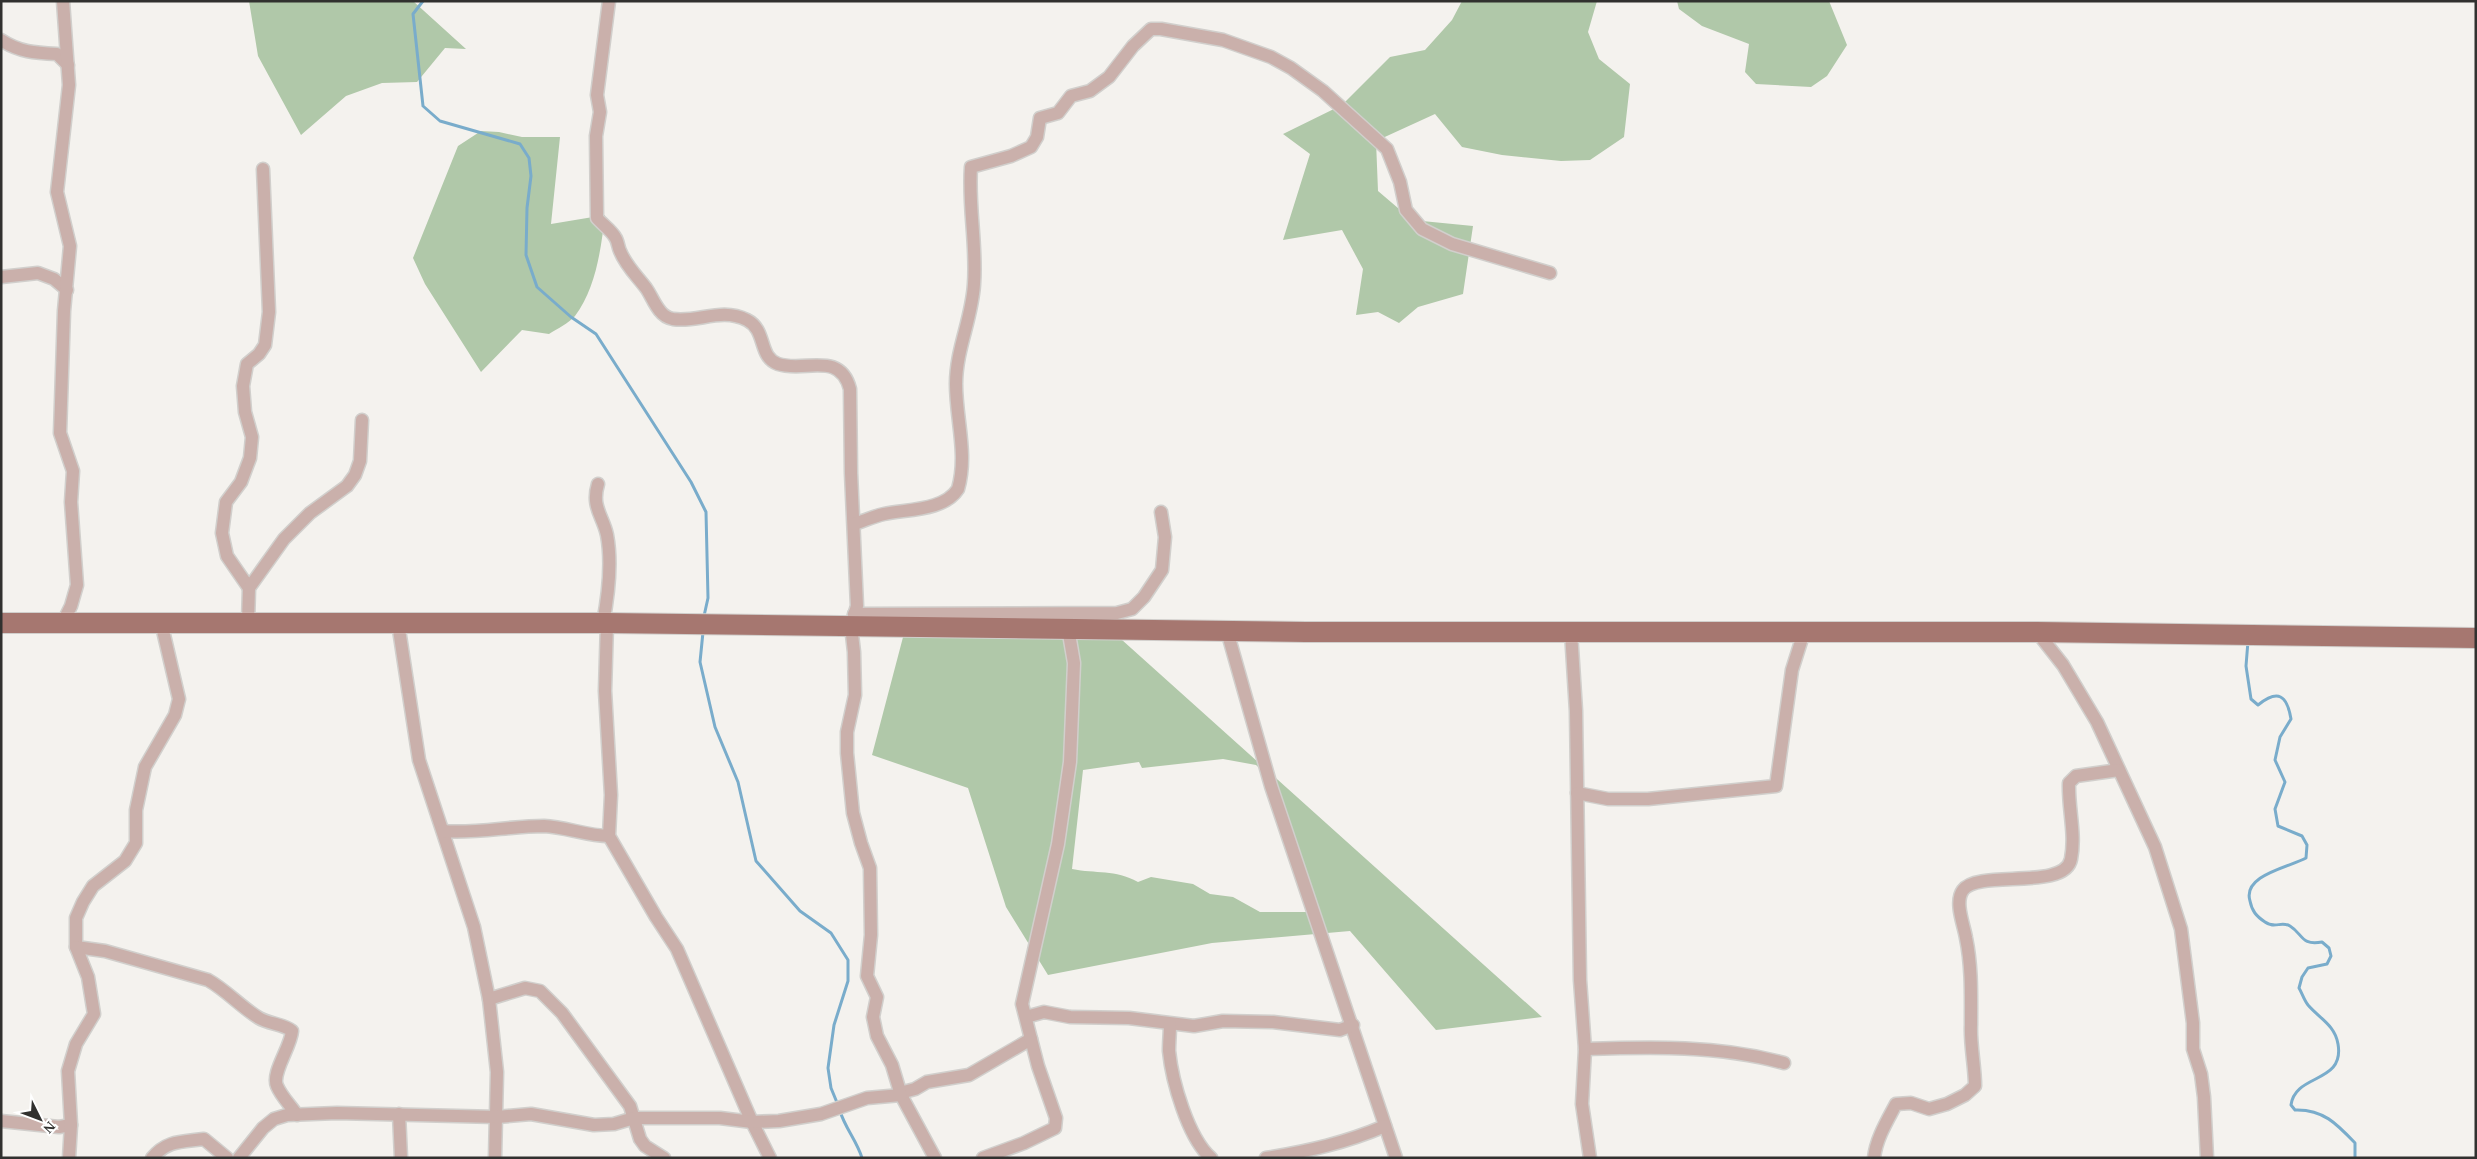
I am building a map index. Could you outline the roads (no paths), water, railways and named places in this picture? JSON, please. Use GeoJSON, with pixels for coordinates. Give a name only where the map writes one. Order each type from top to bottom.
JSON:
{"type":"FeatureCollection","features":[{"type":"Feature","properties":{"kind":"main road"},"geometry":{"type":"LineString","coordinates":[[1,624],[161,622],[605,624],[853,620],[1068,628],[1227,631],[2037,632],[2476,638]]}},
{"type":"Feature","properties":{"kind":"street"},"geometry":{"type":"LineString","coordinates":[[62,624],[71,606],[77,585],[71,502],[73,471],[60,433],[66,290],[70,246],[57,192],[68,85],[64,1]]}},
{"type":"Feature","properties":{"kind":"street"},"geometry":{"type":"LineString","coordinates":[[609,1],[597,95],[600,112],[596,136],[596,218],[615,237],[631,271],[665,316],[682,319],[714,314],[734,316],[748,320],[758,328],[769,358],[777,364],[826,365],[836,369],[844,376],[850,389],[857,606],[853,620],[855,696],[847,732],[854,813],[861,843],[870,868],[871,935],[867,976],[877,997],[873,1017],[877,1036],[892,1065],[900,1094],[934,1158]]}},
{"type":"Feature","properties":{"kind":"street"},"geometry":{"type":"LineString","coordinates":[[854,524],[882,514],[937,504],[955,494],[958,489],[964,451],[956,411],[956,382],[959,346],[970,318],[974,286],[975,257],[970,226],[971,167],[1011,156],[1031,147],[1037,138],[1040,118],[1058,113],[1071,96],[1090,91],[1109,77],[1133,46],[1151,29],[1161,29],[1223,40],[1271,57],[1291,68],[1323,91],[1387,149],[1400,182],[1406,210],[1422,229],[1452,244],[1550,273]]}},
{"type":"Feature","properties":{"kind":"street"},"geometry":{"type":"LineString","coordinates":[[1,40],[11,47],[29,53],[57,54],[68,65]]}},
{"type":"Feature","properties":{"kind":"street"},"geometry":{"type":"LineString","coordinates":[[249,588],[227,556],[222,533],[226,502],[241,482],[250,458],[252,437],[244,412],[243,386],[247,364],[265,346],[269,312],[263,169]]}},
{"type":"Feature","properties":{"kind":"street"},"geometry":{"type":"LineString","coordinates":[[1,277],[38,272],[54,279],[66,290]]}},
{"type":"Feature","properties":{"kind":"street"},"geometry":{"type":"LineString","coordinates":[[248,622],[249,588],[284,539],[310,513],[347,486],[355,475],[360,461],[362,420]]}},
{"type":"Feature","properties":{"kind":"street"},"geometry":{"type":"LineString","coordinates":[[598,484],[595,492],[598,516],[607,534],[608,596],[605,624],[605,691],[611,795],[609,836],[656,917],[678,949],[752,1122],[770,1158]]}},
{"type":"Feature","properties":{"kind":"street"},"geometry":{"type":"LineString","coordinates":[[853,620],[1116,613],[1132,609],[1144,596],[1162,570],[1165,537],[1161,512]]}},
{"type":"Feature","properties":{"kind":"street"},"geometry":{"type":"LineString","coordinates":[[69,1158],[71,1125],[68,1072],[76,1044],[94,1014],[88,978],[76,947],[76,918],[93,886],[125,861],[136,843],[136,810],[145,767],[175,715],[178,694],[161,622]]}},
{"type":"Feature","properties":{"kind":"street"},"geometry":{"type":"LineString","coordinates":[[398,624],[420,760],[474,927],[489,999],[497,1072],[495,1158]]}},
{"type":"Feature","properties":{"kind":"street"},"geometry":{"type":"LineString","coordinates":[[983,1158],[1024,1143],[1055,1128],[1056,1118],[1022,1004],[1058,844],[1070,762],[1074,664],[1068,628]]}},
{"type":"Feature","properties":{"kind":"street"},"geometry":{"type":"LineString","coordinates":[[1227,631],[1271,786],[1396,1158]]}},
{"type":"Feature","properties":{"kind":"street"},"geometry":{"type":"LineString","coordinates":[[1571,632],[1576,710],[1580,980],[1584,1049],[1582,1104],[1590,1158]]}},
{"type":"Feature","properties":{"kind":"street"},"geometry":{"type":"LineString","coordinates":[[1577,792],[1608,799],[1648,799],[1776,786],[1792,670],[1804,632]]}},
{"type":"Feature","properties":{"kind":"street"},"geometry":{"type":"LineString","coordinates":[[2037,632],[2063,665],[2096,722],[2155,847],[2181,929],[2192,1023],[2193,1049],[2201,1074],[2204,1097],[2206,1158]]}},
{"type":"Feature","properties":{"kind":"street"},"geometry":{"type":"LineString","coordinates":[[1874,1158],[1875,1149],[1896,1104],[1911,1103],[1929,1109],[1965,1096],[1975,1086],[1970,1027],[1972,996],[1967,941],[1960,904],[1962,890],[1970,884],[1977,882],[2054,876],[2066,868],[2071,862],[2072,839],[2069,783],[2076,776],[2119,770]]}},
{"type":"Feature","properties":{"kind":"street"},"geometry":{"type":"LineString","coordinates":[[443,831],[458,832],[484,828],[546,826],[593,836],[609,836]]}},
{"type":"Feature","properties":{"kind":"street"},"geometry":{"type":"LineString","coordinates":[[76,947],[106,951],[208,980],[222,988],[258,1017],[273,1025],[288,1027],[292,1031],[291,1040],[275,1076],[276,1086],[297,1115]]}},
{"type":"Feature","properties":{"kind":"street"},"geometry":{"type":"LineString","coordinates":[[489,999],[525,988],[540,991],[562,1013],[630,1106],[640,1139],[645,1146],[664,1158]]}},
{"type":"Feature","properties":{"kind":"street"},"geometry":{"type":"LineString","coordinates":[[1026,1017],[1044,1012],[1070,1017],[1129,1018],[1194,1026],[1223,1021],[1273,1022],[1340,1030],[1353,1026]]}},
{"type":"Feature","properties":{"kind":"street"},"geometry":{"type":"LineString","coordinates":[[1170,1024],[1169,1052],[1176,1083],[1189,1125],[1202,1150],[1211,1158]]}},
{"type":"Feature","properties":{"kind":"street"},"geometry":{"type":"LineString","coordinates":[[239,1158],[250,1142],[274,1119],[297,1115],[399,1114],[496,1117],[531,1114],[594,1125],[614,1124],[634,1118],[720,1118],[752,1122],[779,1121],[821,1114],[867,1098],[900,1094],[915,1089],[926,1082],[969,1075],[1031,1039]]}},
{"type":"Feature","properties":{"kind":"street"},"geometry":{"type":"LineString","coordinates":[[1584,1049],[1686,1047],[1758,1056],[1784,1062]]}},
{"type":"Feature","properties":{"kind":"street"},"geometry":{"type":"LineString","coordinates":[[399,1114],[401,1158]]}},
{"type":"Feature","properties":{"kind":"street"},"geometry":{"type":"LineString","coordinates":[[1,1121],[59,1127],[71,1125]]}},
{"type":"Feature","properties":{"kind":"street"},"geometry":{"type":"LineString","coordinates":[[1266,1158],[1316,1150],[1356,1138],[1385,1126]]}},
{"type":"Feature","properties":{"kind":"street"},"geometry":{"type":"LineString","coordinates":[[152,1158],[161,1147],[167,1144],[204,1139],[227,1158]]}},
{"type":"Feature","properties":{"kind":"waterway"},"geometry":{"type":"LineString","coordinates":[[423,1],[413,14],[423,106],[440,121],[520,144],[529,158],[531,176],[527,208],[526,255],[537,287],[571,317],[596,334],[691,482],[706,512],[708,598],[704,616]]}},
{"type":"Feature","properties":{"kind":"waterway"},"geometry":{"type":"LineString","coordinates":[[703,632],[700,662],[715,727],[738,782],[756,861],[800,911],[831,933],[848,960],[848,981],[834,1025],[828,1068],[831,1088],[838,1105]]}},
{"type":"Feature","properties":{"kind":"waterway"},"geometry":{"type":"LineString","coordinates":[[2248,641],[2246,666],[2251,699],[2258,705],[2271,697],[2280,697],[2287,704],[2291,719],[2280,737],[2275,760],[2285,782],[2275,809],[2278,826],[2302,836],[2307,845],[2306,858],[2269,873],[2253,885],[2249,892],[2251,905],[2259,918],[2268,924],[2284,924],[2294,929],[2306,941],[2322,942],[2329,948],[2331,956],[2327,964],[2308,968],[2302,977],[2299,988],[2308,1005],[2334,1032],[2338,1044],[2338,1057],[2334,1066],[2309,1082],[2294,1095],[2291,1105],[2295,1110],[2314,1112],[2329,1119],[2355,1143],[2355,1158]]}},
{"type":"Feature","properties":{"kind":"waterway"},"geometry":{"type":"LineString","coordinates":[[840,1111],[862,1158]]}}]}
